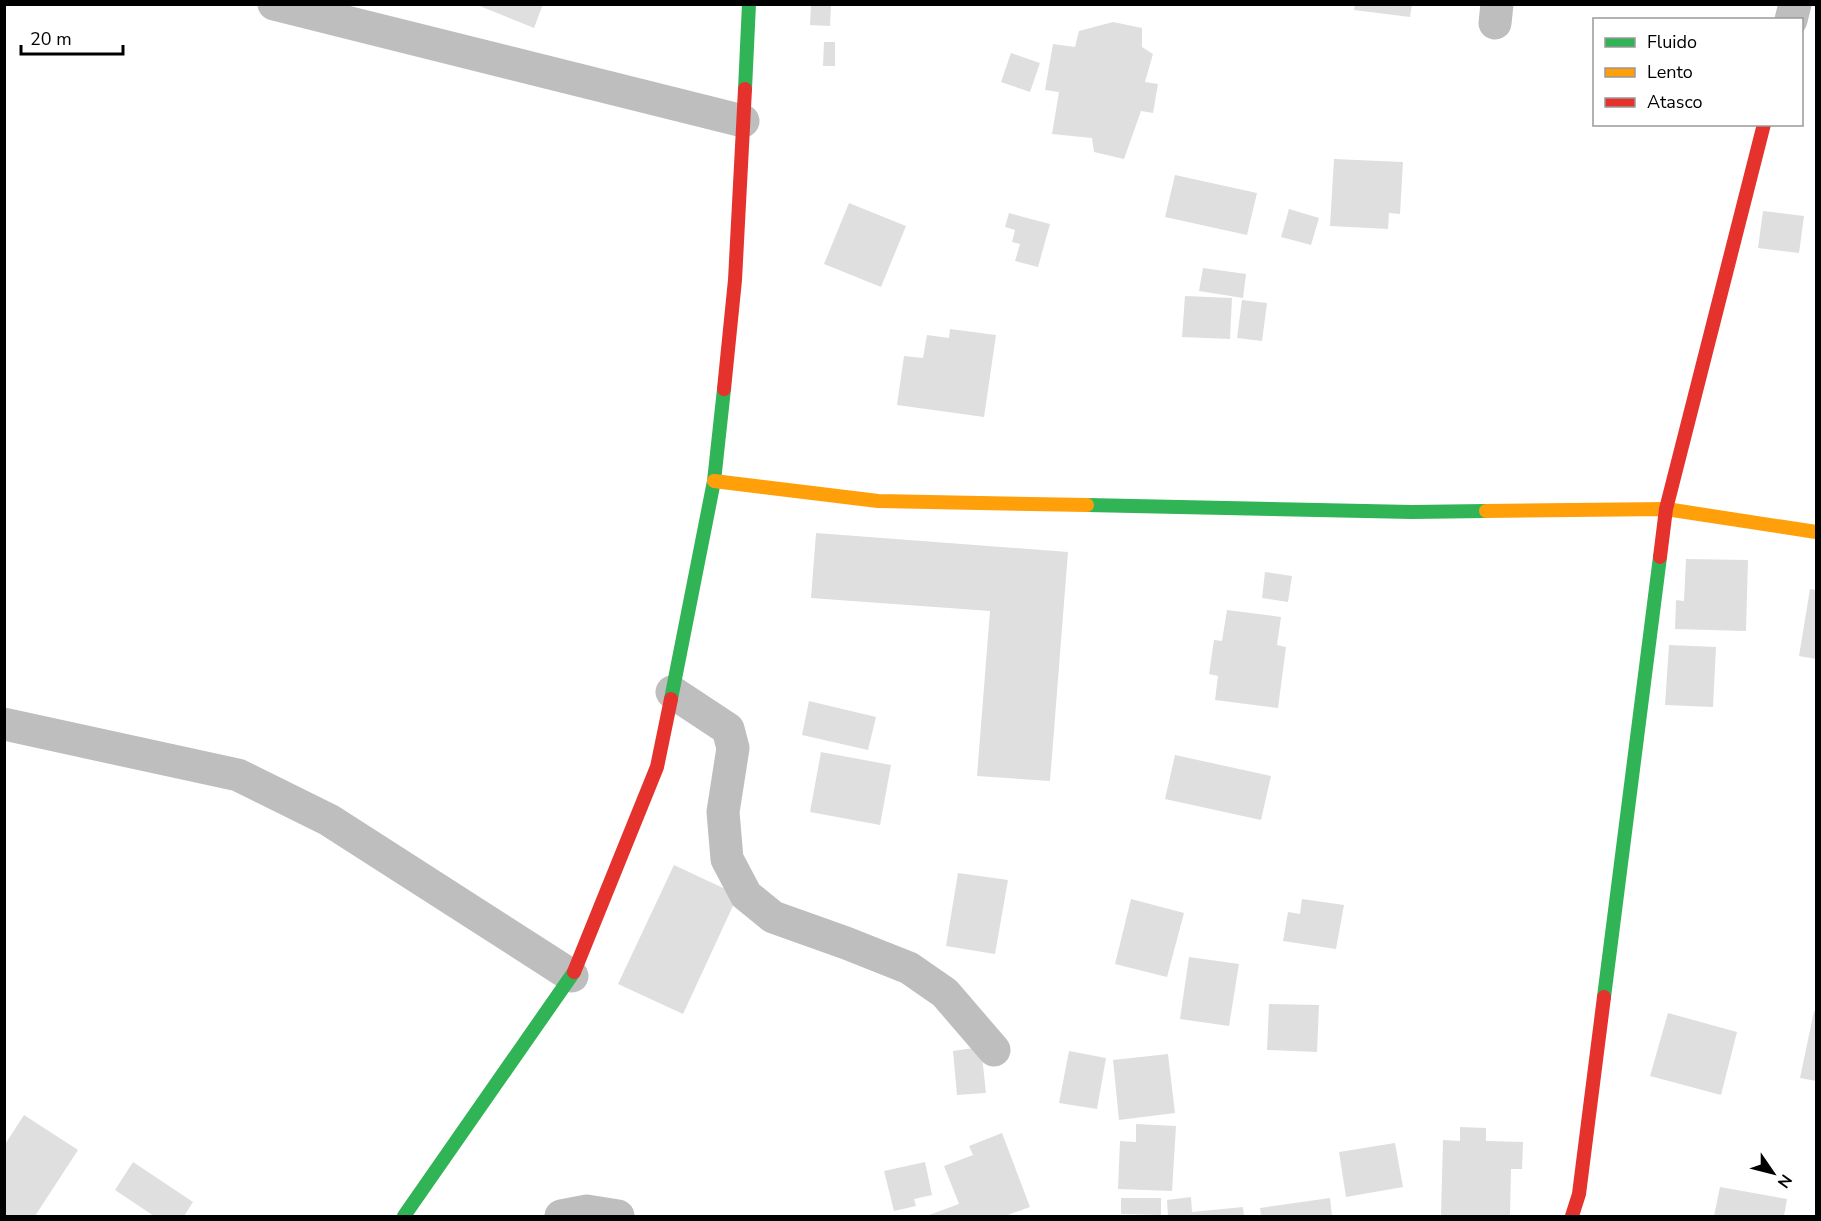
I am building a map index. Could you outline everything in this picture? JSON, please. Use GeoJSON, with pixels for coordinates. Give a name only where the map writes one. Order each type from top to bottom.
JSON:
{"type":"FeatureCollection","features":[{"type":"Feature","properties":{"kind":"street"},"geometry":{"type":"LineString","coordinates":[[274,4],[743,121]]}},
{"type":"Feature","properties":{"kind":"street"},"geometry":{"type":"LineString","coordinates":[[404,1216],[572,976],[657,767],[714,480],[735,280],[749,4]]}},
{"type":"Feature","properties":{"kind":"street"},"geometry":{"type":"LineString","coordinates":[[1572,1216],[1579,1194],[1666,509],[1763,126]]}},
{"type":"Feature","properties":{"kind":"street"},"geometry":{"type":"LineString","coordinates":[[714,480],[878,501],[1412,512],[1666,509],[1816,532]]}},
{"type":"Feature","properties":{"kind":"street"},"geometry":{"type":"LineString","coordinates":[[672,692],[728,729],[733,748],[723,812],[727,859],[746,895],[773,917],[846,942],[909,968],[945,993],[994,1050]]}},
{"type":"Feature","properties":{"kind":"street"},"geometry":{"type":"LineString","coordinates":[[4,724],[238,775],[329,820],[572,976]]}},
{"type":"Feature","properties":{"kind":"street"},"geometry":{"type":"LineString","coordinates":[[561,1216],[586,1211],[618,1216]]}},
{"type":"Feature","properties":{"kind":"building"},"geometry":{"type":"Polygon","coordinates":[[[475,4],[543,4],[534,28],[475,4]]]}},
{"type":"Feature","properties":{"kind":"building"},"geometry":{"type":"Polygon","coordinates":[[[1355,4],[1412,4],[1410,17],[1354,10],[1355,4]]]}},
{"type":"Feature","properties":{"kind":"building"},"geometry":{"type":"Polygon","coordinates":[[[811,5],[831,6],[830,26],[810,25],[811,5]]]}},
{"type":"Feature","properties":{"kind":"building"},"geometry":{"type":"Polygon","coordinates":[[[1113,22],[1142,28],[1142,47],[1153,54],[1145,82],[1158,84],[1153,113],[1141,111],[1124,159],[1094,152],[1092,138],[1052,134],[1059,92],[1045,90],[1053,44],[1075,47],[1079,31],[1113,22]]]}},
{"type":"Feature","properties":{"kind":"building"},"geometry":{"type":"Polygon","coordinates":[[[824,42],[835,42],[835,66],[823,66],[824,42]]]}},
{"type":"Feature","properties":{"kind":"building"},"geometry":{"type":"Polygon","coordinates":[[[1011,53],[1040,63],[1030,92],[1001,82],[1011,53]]]}},
{"type":"Feature","properties":{"kind":"building"},"geometry":{"type":"Polygon","coordinates":[[[1334,159],[1403,162],[1400,214],[1389,213],[1388,229],[1330,226],[1334,159]]]}},
{"type":"Feature","properties":{"kind":"building"},"geometry":{"type":"Polygon","coordinates":[[[1175,175],[1257,193],[1247,235],[1165,217],[1175,175]]]}},
{"type":"Feature","properties":{"kind":"building"},"geometry":{"type":"Polygon","coordinates":[[[849,203],[906,226],[881,287],[824,264],[849,203]]]}},
{"type":"Feature","properties":{"kind":"building"},"geometry":{"type":"Polygon","coordinates":[[[1289,209],[1319,218],[1311,245],[1281,237],[1289,209]]]}},
{"type":"Feature","properties":{"kind":"building"},"geometry":{"type":"Polygon","coordinates":[[[1763,211],[1804,216],[1799,253],[1758,248],[1763,211]]]}},
{"type":"Feature","properties":{"kind":"building"},"geometry":{"type":"Polygon","coordinates":[[[1009,213],[1050,224],[1038,267],[1015,261],[1020,244],[1012,242],[1015,230],[1005,227],[1009,213]]]}},
{"type":"Feature","properties":{"kind":"building"},"geometry":{"type":"Polygon","coordinates":[[[1203,268],[1246,274],[1243,298],[1199,291],[1203,268]]]}},
{"type":"Feature","properties":{"kind":"building"},"geometry":{"type":"Polygon","coordinates":[[[1185,296],[1232,298],[1230,339],[1182,337],[1185,296]]]}},
{"type":"Feature","properties":{"kind":"building"},"geometry":{"type":"Polygon","coordinates":[[[1242,300],[1267,303],[1262,341],[1237,338],[1242,300]]]}},
{"type":"Feature","properties":{"kind":"building"},"geometry":{"type":"Polygon","coordinates":[[[950,329],[996,335],[984,417],[897,405],[904,356],[923,358],[927,335],[949,338],[950,329]]]}},
{"type":"Feature","properties":{"kind":"building"},"geometry":{"type":"Polygon","coordinates":[[[816,533],[1068,552],[1050,781],[977,776],[990,611],[811,598],[816,533]]]}},
{"type":"Feature","properties":{"kind":"building"},"geometry":{"type":"Polygon","coordinates":[[[1686,559],[1748,560],[1746,631],[1675,629],[1676,600],[1684,601],[1686,559]]]}},
{"type":"Feature","properties":{"kind":"building"},"geometry":{"type":"Polygon","coordinates":[[[1265,572],[1292,576],[1288,602],[1262,598],[1265,572]]]}},
{"type":"Feature","properties":{"kind":"building"},"geometry":{"type":"Polygon","coordinates":[[[1810,589],[1816,590],[1816,659],[1799,656],[1810,589]]]}},
{"type":"Feature","properties":{"kind":"building"},"geometry":{"type":"Polygon","coordinates":[[[1227,610],[1281,617],[1277,645],[1286,647],[1278,708],[1215,700],[1218,676],[1209,674],[1214,640],[1222,641],[1227,610]]]}},
{"type":"Feature","properties":{"kind":"building"},"geometry":{"type":"Polygon","coordinates":[[[1669,645],[1716,647],[1713,707],[1665,705],[1669,645]]]}},
{"type":"Feature","properties":{"kind":"building"},"geometry":{"type":"Polygon","coordinates":[[[809,701],[876,717],[868,750],[802,735],[809,701]]]}},
{"type":"Feature","properties":{"kind":"building"},"geometry":{"type":"Polygon","coordinates":[[[821,752],[891,765],[880,825],[810,812],[821,752]]]}},
{"type":"Feature","properties":{"kind":"building"},"geometry":{"type":"Polygon","coordinates":[[[1175,755],[1271,776],[1261,820],[1165,799],[1175,755]]]}},
{"type":"Feature","properties":{"kind":"building"},"geometry":{"type":"Polygon","coordinates":[[[674,865],[738,895],[683,1014],[618,984],[674,865]]]}},
{"type":"Feature","properties":{"kind":"building"},"geometry":{"type":"Polygon","coordinates":[[[958,873],[1008,880],[995,954],[946,946],[958,873]]]}},
{"type":"Feature","properties":{"kind":"building"},"geometry":{"type":"Polygon","coordinates":[[[1131,899],[1184,913],[1167,977],[1115,964],[1131,899]]]}},
{"type":"Feature","properties":{"kind":"building"},"geometry":{"type":"Polygon","coordinates":[[[1302,899],[1344,905],[1336,949],[1283,941],[1288,912],[1300,914],[1302,899]]]}},
{"type":"Feature","properties":{"kind":"building"},"geometry":{"type":"Polygon","coordinates":[[[1189,957],[1239,964],[1229,1026],[1180,1019],[1189,957]]]}},
{"type":"Feature","properties":{"kind":"building"},"geometry":{"type":"Polygon","coordinates":[[[1269,1004],[1319,1005],[1317,1052],[1267,1050],[1269,1004]]]}},
{"type":"Feature","properties":{"kind":"building"},"geometry":{"type":"Polygon","coordinates":[[[1814,1011],[1816,1012],[1816,1081],[1800,1078],[1814,1011]]]}},
{"type":"Feature","properties":{"kind":"building"},"geometry":{"type":"Polygon","coordinates":[[[1668,1013],[1737,1032],[1721,1095],[1650,1076],[1668,1013]]]}},
{"type":"Feature","properties":{"kind":"building"},"geometry":{"type":"Polygon","coordinates":[[[981,1047],[986,1093],[957,1095],[953,1051],[981,1047]]]}},
{"type":"Feature","properties":{"kind":"building"},"geometry":{"type":"Polygon","coordinates":[[[1069,1051],[1106,1058],[1097,1109],[1059,1103],[1069,1051]]]}},
{"type":"Feature","properties":{"kind":"building"},"geometry":{"type":"Polygon","coordinates":[[[1168,1054],[1175,1113],[1119,1120],[1113,1060],[1168,1054]]]}},
{"type":"Feature","properties":{"kind":"building"},"geometry":{"type":"Polygon","coordinates":[[[24,1115],[78,1150],[35,1216],[4,1216],[4,1146],[24,1115]]]}},
{"type":"Feature","properties":{"kind":"building"},"geometry":{"type":"Polygon","coordinates":[[[1136,1124],[1176,1126],[1172,1191],[1118,1189],[1120,1141],[1136,1142],[1136,1124]]]}},
{"type":"Feature","properties":{"kind":"building"},"geometry":{"type":"Polygon","coordinates":[[[1460,1127],[1486,1128],[1486,1141],[1523,1142],[1522,1169],[1511,1169],[1510,1216],[1441,1216],[1443,1140],[1460,1141],[1460,1127]]]}},
{"type":"Feature","properties":{"kind":"building"},"geometry":{"type":"Polygon","coordinates":[[[1002,1133],[1030,1207],[1005,1216],[926,1216],[959,1204],[944,1166],[973,1155],[969,1146],[1002,1133]]]}},
{"type":"Feature","properties":{"kind":"building"},"geometry":{"type":"Polygon","coordinates":[[[1395,1143],[1403,1187],[1346,1197],[1339,1152],[1395,1143]]]}},
{"type":"Feature","properties":{"kind":"building"},"geometry":{"type":"Polygon","coordinates":[[[133,1162],[193,1202],[184,1216],[154,1216],[115,1190],[133,1162]]]}},
{"type":"Feature","properties":{"kind":"building"},"geometry":{"type":"Polygon","coordinates":[[[925,1162],[932,1195],[914,1199],[916,1206],[894,1211],[884,1171],[925,1162]]]}},
{"type":"Feature","properties":{"kind":"building"},"geometry":{"type":"Polygon","coordinates":[[[1720,1187],[1787,1199],[1784,1216],[1714,1216],[1720,1187]]]}},
{"type":"Feature","properties":{"kind":"building"},"geometry":{"type":"Polygon","coordinates":[[[1191,1197],[1192,1212],[1243,1207],[1244,1216],[1168,1216],[1167,1200],[1191,1197]]]}},
{"type":"Feature","properties":{"kind":"building"},"geometry":{"type":"Polygon","coordinates":[[[1121,1198],[1161,1198],[1161,1215],[1121,1214],[1121,1198]]]}},
{"type":"Feature","properties":{"kind":"building"},"geometry":{"type":"Polygon","coordinates":[[[1330,1198],[1332,1216],[1261,1216],[1260,1208],[1330,1198]]]}},
{"type":"Feature","properties":{"kind":"traffic: fast"},"geometry":{"type":"LineString","coordinates":[[745,89],[749,4]]}},
{"type":"Feature","properties":{"kind":"traffic: fast"},"geometry":{"type":"LineString","coordinates":[[671,699],[714,481],[724,389]]}},
{"type":"Feature","properties":{"kind":"traffic: fast"},"geometry":{"type":"LineString","coordinates":[[1087,505],[1412,512],[1486,511]]}},
{"type":"Feature","properties":{"kind":"traffic: fast"},"geometry":{"type":"LineString","coordinates":[[1604,997],[1660,557]]}},
{"type":"Feature","properties":{"kind":"traffic: fast"},"geometry":{"type":"LineString","coordinates":[[404,1216],[574,972]]}},
{"type":"Feature","properties":{"kind":"traffic: slow"},"geometry":{"type":"LineString","coordinates":[[714,481],[878,501],[1087,505]]}},
{"type":"Feature","properties":{"kind":"traffic: slow"},"geometry":{"type":"LineString","coordinates":[[1486,511],[1666,509],[1816,532]]}},
{"type":"Feature","properties":{"kind":"traffic: jam"},"geometry":{"type":"LineString","coordinates":[[724,389],[735,280],[745,89]]}},
{"type":"Feature","properties":{"kind":"traffic: jam"},"geometry":{"type":"LineString","coordinates":[[1660,557],[1666,509],[1763,126]]}},
{"type":"Feature","properties":{"kind":"traffic: jam"},"geometry":{"type":"LineString","coordinates":[[574,972],[657,767],[671,699]]}},
{"type":"Feature","properties":{"kind":"traffic: jam"},"geometry":{"type":"LineString","coordinates":[[1572,1216],[1579,1194],[1604,997]]}}]}
